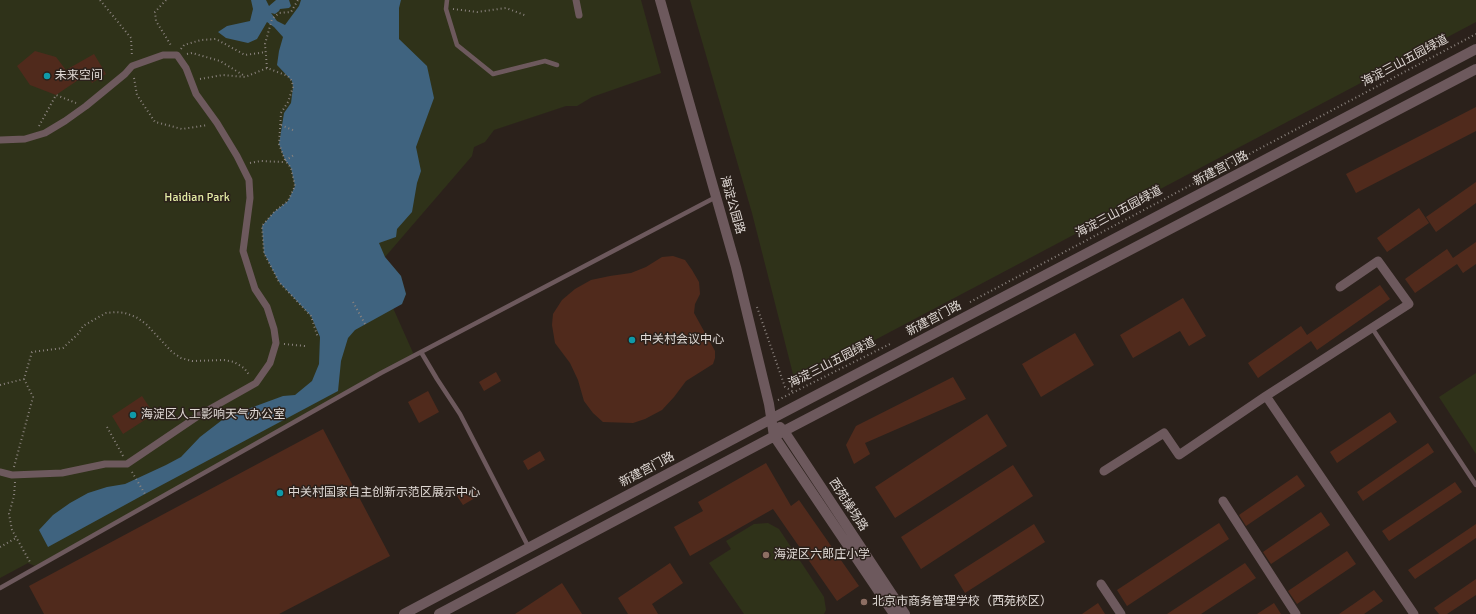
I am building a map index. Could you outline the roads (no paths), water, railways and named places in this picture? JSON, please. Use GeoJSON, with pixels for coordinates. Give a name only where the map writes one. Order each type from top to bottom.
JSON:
{"type":"FeatureCollection","features":[{"type":"Feature","properties":{"kind":"street"},"geometry":{"type":"LineString","coordinates":[[576,0],[579,15]]}},
{"type":"Feature","properties":{"kind":"street","name":"海淀公园路"},"geometry":{"type":"LineString","coordinates":[[660,0],[736,267],[769,404],[774,436]]}},
{"type":"Feature","properties":{"kind":"street","name":"新建宫门路"},"geometry":{"type":"LineString","coordinates":[[404,614],[771,419],[1476,49]]}},
{"type":"Feature","properties":{"kind":"street"},"geometry":{"type":"LineString","coordinates":[[0,140],[25,139],[45,133],[86,106],[126,74],[132,66],[163,55],[178,55],[186,68],[196,94],[217,123],[249,180],[250,198],[243,251],[255,289],[267,308],[274,329],[276,344],[270,363],[256,383],[201,414],[127,464],[105,464],[62,473],[12,475],[0,472]]}},
{"type":"Feature","properties":{"kind":"street"},"geometry":{"type":"LineString","coordinates":[[439,614],[774,436],[1476,69]]}},
{"type":"Feature","properties":{"kind":"street"},"geometry":{"type":"LineString","coordinates":[[1104,471],[1164,433],[1179,455],[1266,396],[1409,304],[1378,261],[1340,286]]}},
{"type":"Feature","properties":{"kind":"street"},"geometry":{"type":"LineString","coordinates":[[1266,396],[1414,614]]}},
{"type":"Feature","properties":{"kind":"street","name":"西苑操场路"},"geometry":{"type":"LineString","coordinates":[[771,419],[784,431],[905,614]]}},
{"type":"Feature","properties":{"kind":"street","name":"西苑操场路"},"geometry":{"type":"LineString","coordinates":[[774,436],[894,614]]}},
{"type":"Feature","properties":{"kind":"street"},"geometry":{"type":"LineString","coordinates":[[1223,501],[1296,614]]}},
{"type":"Feature","properties":{"kind":"street"},"geometry":{"type":"LineString","coordinates":[[1101,584],[1121,614]]}},
{"type":"Feature","properties":{"kind":"lane"},"geometry":{"type":"LineString","coordinates":[[447,0],[446,9],[456,45],[494,74],[546,60],[557,65]]}},
{"type":"Feature","properties":{"kind":"lane"},"geometry":{"type":"LineString","coordinates":[[0,588],[381,373],[716,197]]}},
{"type":"Feature","properties":{"kind":"lane"},"geometry":{"type":"LineString","coordinates":[[1372,328],[1476,485]]}},
{"type":"Feature","properties":{"kind":"lane"},"geometry":{"type":"LineString","coordinates":[[421,352],[460,414],[529,548]]}},
{"type":"Feature","properties":{"kind":"water"},"geometry":{"type":"Polygon","coordinates":[[[251,0],[266,0],[269,6],[276,0],[289,0],[291,6],[289,8],[280,9],[275,14],[271,13],[277,21],[285,25],[299,6],[301,0],[401,0],[399,8],[399,39],[427,66],[434,98],[416,147],[421,171],[417,183],[412,212],[397,229],[396,237],[379,243],[385,257],[401,276],[406,294],[402,304],[355,330],[348,338],[341,361],[338,391],[48,547],[39,530],[53,515],[70,503],[88,493],[107,487],[125,484],[181,457],[200,437],[226,417],[283,396],[295,395],[312,381],[319,364],[320,337],[311,316],[279,282],[264,253],[262,226],[274,212],[288,201],[295,186],[291,168],[285,160],[279,144],[284,113],[291,103],[293,87],[292,81],[277,65],[283,37],[267,22],[257,39],[248,43],[226,38],[218,32],[227,26],[250,21],[253,9],[251,0]]]}},
{"type":"Feature","properties":{"kind":"place","name":"未来空间"},"geometry":{"type":"Point","coordinates":[47,76]}},
{"type":"Feature","properties":{"kind":"place","name":"中关村会议中心"},"geometry":{"type":"Point","coordinates":[632,340]}},
{"type":"Feature","properties":{"kind":"place","name":"海淀区人工影响天气办公室"},"geometry":{"type":"Point","coordinates":[133,415]}},
{"type":"Feature","properties":{"kind":"place","name":"中关村国家自主创新示范区展示中心"},"geometry":{"type":"Point","coordinates":[280,493]}},
{"type":"Feature","properties":{"kind":"place","name":"海淀区六郎庄小学"},"geometry":{"type":"Point","coordinates":[766,555]}},
{"type":"Feature","properties":{"kind":"place","name":"北京市商务管理学校（西苑校区）"},"geometry":{"type":"Point","coordinates":[864,602]}},
{"type":"Feature","properties":{"kind":"park label","name":"Haidian Park"},"geometry":{"type":"Point","coordinates":[197,198]}}]}
